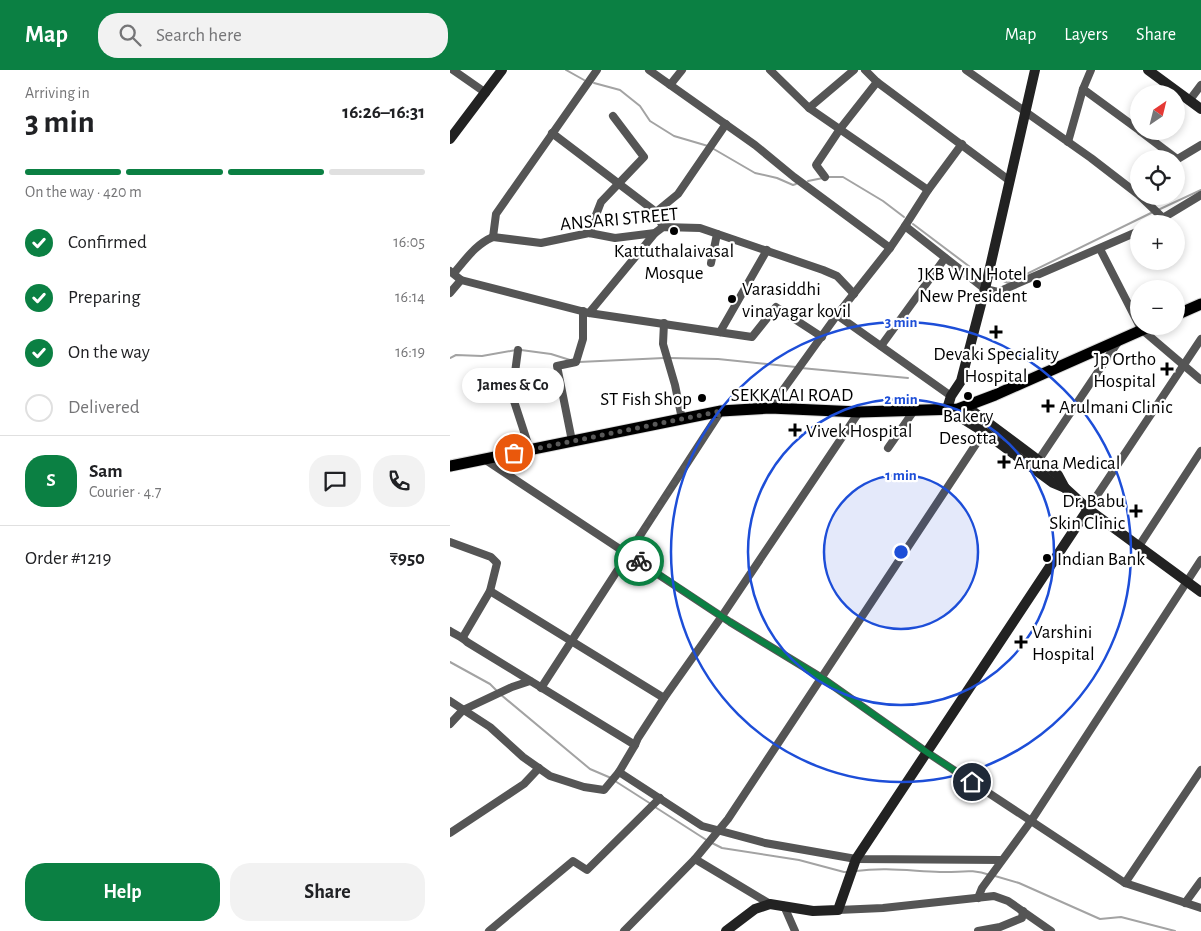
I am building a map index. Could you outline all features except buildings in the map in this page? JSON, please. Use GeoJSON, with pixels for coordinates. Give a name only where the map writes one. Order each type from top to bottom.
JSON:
{"type":"FeatureCollection","features":[{"type":"Feature","properties":{"kind":"main road"},"geometry":{"type":"LineString","coordinates":[[1185,311],[1201,304]]}},
{"type":"Feature","properties":{"kind":"main road","name":"SEKKALAI ROAD"},"geometry":{"type":"LineString","coordinates":[[450,466],[721,411],[770,408],[859,412],[913,412],[958,409],[967,407],[1130,334]]}},
{"type":"Feature","properties":{"kind":"street"},"geometry":{"type":"LineString","coordinates":[[453,70],[486,93]]}},
{"type":"Feature","properties":{"kind":"street"},"geometry":{"type":"LineString","coordinates":[[450,139],[502,70]]}},
{"type":"Feature","properties":{"kind":"street"},"geometry":{"type":"LineString","coordinates":[[597,70],[496,214],[493,237],[484,241],[472,251],[452,272],[461,280],[586,312],[752,337],[776,307],[822,337]]}},
{"type":"Feature","properties":{"kind":"street"},"geometry":{"type":"LineString","coordinates":[[649,70],[755,145],[794,177],[890,248]]}},
{"type":"Feature","properties":{"kind":"street"},"geometry":{"type":"LineString","coordinates":[[670,85],[682,70]]}},
{"type":"Feature","properties":{"kind":"street"},"geometry":{"type":"LineString","coordinates":[[770,70],[809,108],[928,190]]}},
{"type":"Feature","properties":{"kind":"street"},"geometry":{"type":"LineString","coordinates":[[809,108],[854,70]]}},
{"type":"Feature","properties":{"kind":"street"},"geometry":{"type":"LineString","coordinates":[[865,70],[877,82],[1010,181]]}},
{"type":"Feature","properties":{"kind":"street"},"geometry":{"type":"LineString","coordinates":[[966,70],[1130,186]]}},
{"type":"Feature","properties":{"kind":"street"},"geometry":{"type":"LineString","coordinates":[[1035,70],[985,289],[961,381],[951,396],[948,409],[984,432],[1053,484],[1065,488]]}},
{"type":"Feature","properties":{"kind":"street"},"geometry":{"type":"LineString","coordinates":[[1068,142],[1083,88],[1091,70]]}},
{"type":"Feature","properties":{"kind":"street"},"geometry":{"type":"LineString","coordinates":[[1148,70],[1201,109]]}},
{"type":"Feature","properties":{"kind":"street"},"geometry":{"type":"LineString","coordinates":[[825,178],[816,165],[840,129],[877,82]]}},
{"type":"Feature","properties":{"kind":"street"},"geometry":{"type":"LineString","coordinates":[[1190,100],[1201,85]]}},
{"type":"Feature","properties":{"kind":"street"},"geometry":{"type":"LineString","coordinates":[[1083,88],[1130,124]]}},
{"type":"Feature","properties":{"kind":"street"},"geometry":{"type":"LineString","coordinates":[[588,233],[601,202],[644,157],[613,116]]}},
{"type":"Feature","properties":{"kind":"street"},"geometry":{"type":"LineString","coordinates":[[656,212],[678,194],[726,124]]}},
{"type":"Feature","properties":{"kind":"street"},"geometry":{"type":"LineString","coordinates":[[552,133],[656,212],[663,227]]}},
{"type":"Feature","properties":{"kind":"street"},"geometry":{"type":"LineString","coordinates":[[1151,140],[1164,150]]}},
{"type":"Feature","properties":{"kind":"street"},"geometry":{"type":"LineString","coordinates":[[770,408],[837,315],[890,248],[928,190],[962,144]]}},
{"type":"Feature","properties":{"kind":"street"},"geometry":{"type":"LineString","coordinates":[[1185,155],[1201,145]]}},
{"type":"Feature","properties":{"kind":"street"},"geometry":{"type":"LineString","coordinates":[[1170,215],[1201,196]]}},
{"type":"Feature","properties":{"kind":"street"},"geometry":{"type":"LineString","coordinates":[[1151,205],[1160,215]]}},
{"type":"Feature","properties":{"kind":"street"},"geometry":{"type":"LineString","coordinates":[[905,226],[985,289],[998,292],[1130,235]]}},
{"type":"Feature","properties":{"kind":"street","name":"ANSARI STREET"},"geometry":{"type":"LineString","coordinates":[[493,237],[541,243],[588,233],[615,238],[655,232],[663,227],[700,228],[837,276],[854,294]]}},
{"type":"Feature","properties":{"kind":"street"},"geometry":{"type":"LineString","coordinates":[[572,441],[558,366],[576,362],[583,339],[586,312],[655,232]]}},
{"type":"Feature","properties":{"kind":"street"},"geometry":{"type":"LineString","coordinates":[[711,263],[717,234]]}},
{"type":"Feature","properties":{"kind":"street"},"geometry":{"type":"LineString","coordinates":[[1100,249],[1130,303]]}},
{"type":"Feature","properties":{"kind":"street"},"geometry":{"type":"LineString","coordinates":[[720,332],[767,250]]}},
{"type":"Feature","properties":{"kind":"street"},"geometry":{"type":"LineString","coordinates":[[881,346],[945,258]]}},
{"type":"Feature","properties":{"kind":"street"},"geometry":{"type":"LineString","coordinates":[[450,292],[461,280]]}},
{"type":"Feature","properties":{"kind":"street"},"geometry":{"type":"LineString","coordinates":[[837,315],[951,396]]}},
{"type":"Feature","properties":{"kind":"street"},"geometry":{"type":"LineString","coordinates":[[664,323],[663,344],[675,385],[682,419]]}},
{"type":"Feature","properties":{"kind":"street"},"geometry":{"type":"LineString","coordinates":[[1151,335],[1201,380]]}},
{"type":"Feature","properties":{"kind":"street"},"geometry":{"type":"LineString","coordinates":[[838,910],[856,859],[1201,339]]}},
{"type":"Feature","properties":{"kind":"street"},"geometry":{"type":"LineString","coordinates":[[1038,461],[1118,340]]}},
{"type":"Feature","properties":{"kind":"street"},"geometry":{"type":"LineString","coordinates":[[518,350],[512,395],[530,450]]}},
{"type":"Feature","properties":{"kind":"street"},"geometry":{"type":"LineString","coordinates":[[967,407],[1058,476],[1065,488],[1088,509],[1201,592]]}},
{"type":"Feature","properties":{"kind":"street"},"geometry":{"type":"LineString","coordinates":[[541,688],[721,411]]}},
{"type":"Feature","properties":{"kind":"street"},"geometry":{"type":"LineString","coordinates":[[450,701],[490,727],[523,757],[550,776],[584,787],[604,790],[610,785],[664,698],[722,616],[859,412]]}},
{"type":"Feature","properties":{"kind":"street"},"geometry":{"type":"LineString","coordinates":[[888,448],[913,412]]}},
{"type":"Feature","properties":{"kind":"street"},"geometry":{"type":"LineString","coordinates":[[624,931],[695,859],[728,819],[984,432]]}},
{"type":"Feature","properties":{"kind":"street"},"geometry":{"type":"LineString","coordinates":[[1138,546],[1201,451]]}},
{"type":"Feature","properties":{"kind":"street"},"geometry":{"type":"LineString","coordinates":[[484,459],[722,616],[822,678],[928,753],[1124,883],[1201,908]]}},
{"type":"Feature","properties":{"kind":"street"},"geometry":{"type":"LineString","coordinates":[[450,542],[491,557],[497,563],[490,591],[463,637]]}},
{"type":"Feature","properties":{"kind":"street"},"geometry":{"type":"LineString","coordinates":[[978,898],[982,888],[1031,821],[1201,560]]}},
{"type":"Feature","properties":{"kind":"street"},"geometry":{"type":"LineString","coordinates":[[490,591],[664,698]]}},
{"type":"Feature","properties":{"kind":"street"},"geometry":{"type":"LineString","coordinates":[[450,631],[457,636],[463,637],[467,642],[635,745]]}},
{"type":"Feature","properties":{"kind":"street"},"geometry":{"type":"LineString","coordinates":[[450,724],[463,710],[512,687],[530,681]]}},
{"type":"Feature","properties":{"kind":"street"},"geometry":{"type":"LineString","coordinates":[[450,833],[524,784],[539,768]]}},
{"type":"Feature","properties":{"kind":"street"},"geometry":{"type":"LineString","coordinates":[[1124,883],[1201,770]]}},
{"type":"Feature","properties":{"kind":"street"},"geometry":{"type":"LineString","coordinates":[[618,772],[702,826],[718,832],[765,843],[856,859],[1001,860]]}},
{"type":"Feature","properties":{"kind":"street"},"geometry":{"type":"LineString","coordinates":[[489,931],[573,861],[587,870],[660,798]]}},
{"type":"Feature","properties":{"kind":"street"},"geometry":{"type":"LineString","coordinates":[[695,859],[770,904],[813,911],[883,908],[994,896],[1008,901],[1051,931]]}},
{"type":"Feature","properties":{"kind":"street"},"geometry":{"type":"LineString","coordinates":[[1186,903],[1201,881]]}},
{"type":"Feature","properties":{"kind":"street"},"geometry":{"type":"LineString","coordinates":[[726,931],[755,909],[770,904]]}},
{"type":"Feature","properties":{"kind":"street"},"geometry":{"type":"LineString","coordinates":[[784,906],[794,931]]}},
{"type":"Feature","properties":{"kind":"street"},"geometry":{"type":"LineString","coordinates":[[978,931],[1000,927],[1022,918],[1023,911]]}},
{"type":"Feature","properties":{"kind":"waterway"},"geometry":{"type":"LineString","coordinates":[[566,70],[584,80]]}},
{"type":"Feature","properties":{"kind":"waterway"},"geometry":{"type":"LineString","coordinates":[[594,83],[620,90],[640,106],[650,121],[674,136],[708,146]]}},
{"type":"Feature","properties":{"kind":"waterway"},"geometry":{"type":"LineString","coordinates":[[712,148],[755,173],[777,178],[793,185],[796,184]]}},
{"type":"Feature","properties":{"kind":"waterway"},"geometry":{"type":"LineString","coordinates":[[828,177],[843,177],[883,201],[904,217]]}},
{"type":"Feature","properties":{"kind":"waterway"},"geometry":{"type":"LineString","coordinates":[[808,181],[823,178]]}},
{"type":"Feature","properties":{"kind":"waterway"},"geometry":{"type":"LineString","coordinates":[[1158,210],[1201,190]]}},
{"type":"Feature","properties":{"kind":"waterway"},"geometry":{"type":"LineString","coordinates":[[994,277],[1008,283],[1153,212]]}},
{"type":"Feature","properties":{"kind":"waterway"},"geometry":{"type":"LineString","coordinates":[[913,224],[974,270]]}},
{"type":"Feature","properties":{"kind":"waterway"},"geometry":{"type":"LineString","coordinates":[[450,358],[456,355],[482,356],[516,350]]}},
{"type":"Feature","properties":{"kind":"waterway"},"geometry":{"type":"LineString","coordinates":[[521,350],[551,354],[570,360]]}},
{"type":"Feature","properties":{"kind":"waterway"},"geometry":{"type":"LineString","coordinates":[[579,362],[664,358]]}},
{"type":"Feature","properties":{"kind":"waterway"},"geometry":{"type":"LineString","coordinates":[[669,358],[718,359],[796,367]]}},
{"type":"Feature","properties":{"kind":"waterway"},"geometry":{"type":"LineString","coordinates":[[801,368],[908,378]]}},
{"type":"Feature","properties":{"kind":"waterway"},"geometry":{"type":"LineString","coordinates":[[450,662],[490,684],[497,691]]}},
{"type":"Feature","properties":{"kind":"waterway"},"geometry":{"type":"LineString","coordinates":[[500,694],[590,769],[611,778]]}},
{"type":"Feature","properties":{"kind":"waterway"},"geometry":{"type":"LineString","coordinates":[[615,781],[651,804]]}},
{"type":"Feature","properties":{"kind":"waterway"},"geometry":{"type":"LineString","coordinates":[[655,807],[708,841]]}},
{"type":"Feature","properties":{"kind":"waterway"},"geometry":{"type":"LineString","coordinates":[[712,843],[722,848],[799,860],[849,872]]}},
{"type":"Feature","properties":{"kind":"waterway"},"geometry":{"type":"LineString","coordinates":[[856,871],[888,869],[940,872],[971,871],[990,875]]}},
{"type":"Feature","properties":{"kind":"waterway"},"geometry":{"type":"LineString","coordinates":[[995,876],[1019,883],[1100,919],[1121,917],[1175,931]]}},
{"type":"Feature","properties":{"kind":"way so far"},"geometry":{"type":"LineString","coordinates":[[514,453],[721,411],[628,554],[639,561]]}},
{"type":"Feature","properties":{"kind":"place","name":"Kattuthalaivasal Mosque"},"geometry":{"type":"Point","coordinates":[674,231]}},
{"type":"Feature","properties":{"kind":"place","name":"JKB WIN Hotel New President"},"geometry":{"type":"Point","coordinates":[1037,284]}},
{"type":"Feature","properties":{"kind":"place","name":"Varasiddhi vinayagar kovil"},"geometry":{"type":"Point","coordinates":[732,299]}},
{"type":"Feature","properties":{"kind":"place","name":"Devaki Speciality Hospital"},"geometry":{"type":"Point","coordinates":[996,332]}},
{"type":"Feature","properties":{"kind":"place","name":"Jp Ortho Hospital"},"geometry":{"type":"Point","coordinates":[1167,369]}},
{"type":"Feature","properties":{"kind":"place","name":"Bakery Desotta"},"geometry":{"type":"Point","coordinates":[968,396]}},
{"type":"Feature","properties":{"kind":"place","name":"ST Fish Shop"},"geometry":{"type":"Point","coordinates":[702,398]}},
{"type":"Feature","properties":{"kind":"place","name":"Arulmani Clinic"},"geometry":{"type":"Point","coordinates":[1048,406]}},
{"type":"Feature","properties":{"kind":"place","name":"Vivek Hospital"},"geometry":{"type":"Point","coordinates":[795,430]}},
{"type":"Feature","properties":{"kind":"place","name":"James & Co"},"geometry":{"type":"Point","coordinates":[514,453]}},
{"type":"Feature","properties":{"kind":"place","name":"Aruna Medical"},"geometry":{"type":"Point","coordinates":[1004,462]}},
{"type":"Feature","properties":{"kind":"place","name":"Dr. Babu Skin Clinic"},"geometry":{"type":"Point","coordinates":[1136,511]}},
{"type":"Feature","properties":{"kind":"place","name":"Indian Bank"},"geometry":{"type":"Point","coordinates":[1047,558]}},
{"type":"Feature","properties":{"kind":"place","name":"Varshini Hospital"},"geometry":{"type":"Point","coordinates":[1021,642]}},
{"type":"Feature","properties":{"kind":"route"},"geometry":{"type":"LineString","coordinates":[[639,561],[730,622],[822,678],[972,782]]}}]}
